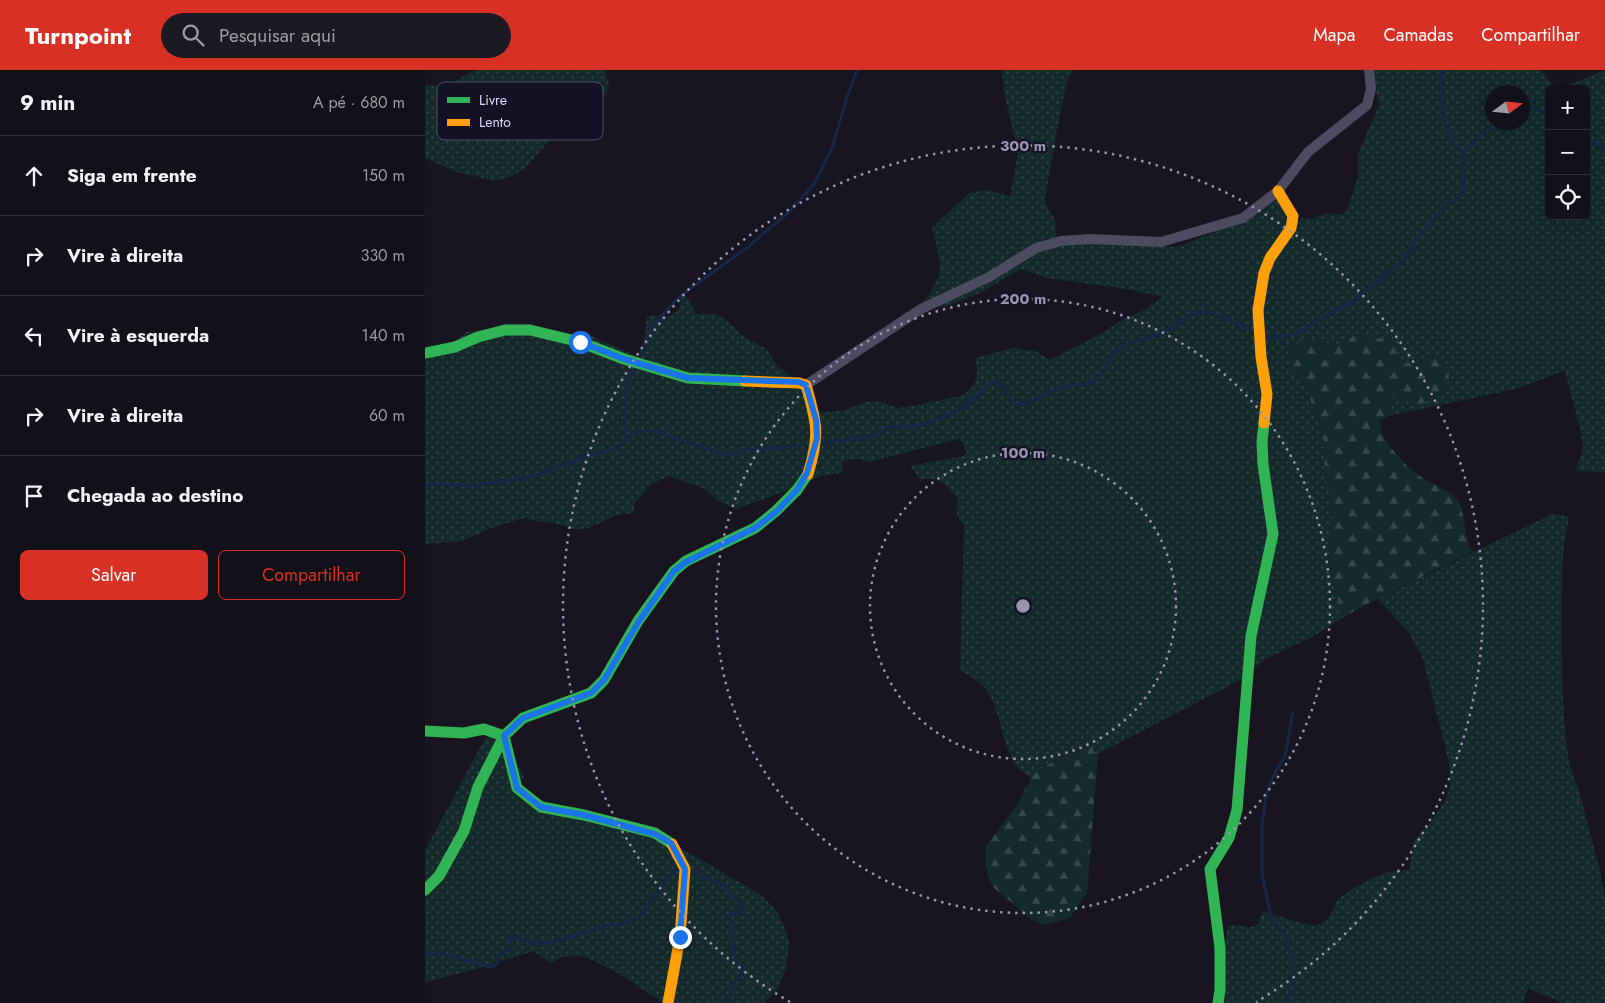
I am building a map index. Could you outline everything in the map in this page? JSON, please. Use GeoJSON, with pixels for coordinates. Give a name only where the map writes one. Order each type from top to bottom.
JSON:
{"type":"FeatureCollection","features":[{"type":"Feature","properties":{"kind":"street"},"geometry":{"type":"LineString","coordinates":[[806,385],[921,309],[989,278],[1036,248],[1061,241],[1090,239],[1161,242],[1243,218],[1278,191],[1308,152],[1367,105],[1371,89],[1369,70]]}},
{"type":"Feature","properties":{"kind":"street"},"geometry":{"type":"LineString","coordinates":[[1218,1003],[1220,990],[1220,948],[1210,869],[1229,838],[1237,810],[1251,636],[1273,534],[1263,464],[1262,442],[1267,394],[1261,357],[1258,310],[1264,273],[1270,258],[1291,228],[1293,216],[1278,191]]}},
{"type":"Feature","properties":{"kind":"street"},"geometry":{"type":"LineString","coordinates":[[425,353],[455,347],[478,337],[505,330],[531,330],[580,342],[624,359],[688,378],[799,382],[806,385]]}},
{"type":"Feature","properties":{"kind":"street"},"geometry":{"type":"LineString","coordinates":[[425,890],[439,876],[464,831],[478,787],[504,736],[523,718],[591,693],[604,680],[639,621],[674,571],[686,562],[755,528],[776,512],[797,490],[807,473],[817,438],[816,420],[806,385]]}},
{"type":"Feature","properties":{"kind":"street"},"geometry":{"type":"LineString","coordinates":[[425,732],[464,733],[484,729],[504,736]]}},
{"type":"Feature","properties":{"kind":"street"},"geometry":{"type":"LineString","coordinates":[[504,736],[517,788],[541,807],[584,815],[655,834],[671,843],[685,869],[680,937],[669,1003]]}},
{"type":"Feature","properties":{"kind":"green space"},"geometry":{"type":"Polygon","coordinates":[[[605,70],[609,84],[606,95],[603,96],[603,82],[454,82],[473,71],[605,70]]]}},
{"type":"Feature","properties":{"kind":"green space"},"geometry":{"type":"Polygon","coordinates":[[[1002,70],[1074,70],[1068,79],[1060,113],[1045,199],[1047,207],[1055,220],[1057,240],[1174,247],[1259,213],[1274,197],[1297,222],[1302,218],[1312,219],[1328,213],[1342,215],[1347,209],[1358,178],[1358,154],[1379,105],[1372,70],[1541,70],[1552,85],[1545,85],[1545,220],[1590,220],[1590,85],[1568,85],[1605,70],[1605,472],[1576,471],[1583,447],[1580,428],[1565,372],[1563,371],[1516,389],[1392,415],[1389,400],[1401,397],[1407,399],[1415,361],[1406,364],[1398,357],[1391,340],[1373,339],[1364,335],[1354,336],[1338,345],[1328,344],[1320,340],[1293,345],[1288,353],[1290,363],[1306,386],[1324,441],[1325,471],[1333,516],[1329,560],[1334,588],[1344,617],[1312,637],[1265,659],[1242,679],[1098,754],[1090,746],[1085,745],[1046,765],[1031,778],[1018,768],[1012,759],[993,702],[987,691],[978,681],[960,670],[964,524],[957,516],[958,498],[945,485],[935,479],[919,479],[911,466],[963,456],[967,453],[960,439],[868,462],[862,459],[851,459],[843,462],[842,473],[822,476],[807,484],[801,497],[786,491],[736,509],[717,500],[703,488],[670,476],[651,484],[634,504],[634,513],[617,515],[586,529],[574,529],[554,523],[528,520],[528,517],[491,528],[463,541],[425,544],[425,352],[453,343],[466,332],[480,330],[572,335],[587,332],[593,337],[641,358],[647,317],[651,315],[669,316],[679,310],[680,298],[685,294],[696,314],[716,314],[725,319],[744,337],[767,349],[777,366],[791,376],[821,412],[842,411],[869,401],[885,403],[897,408],[960,396],[973,386],[977,376],[975,359],[979,357],[1014,348],[1036,351],[1050,360],[1140,312],[1163,297],[1127,289],[1047,278],[1021,269],[978,294],[947,306],[919,309],[934,287],[939,271],[940,263],[932,228],[969,193],[987,190],[1010,196],[1018,153],[1004,92],[1002,70]]]}},
{"type":"Feature","properties":{"kind":"green space"},"geometry":{"type":"Polygon","coordinates":[[[425,85],[437,86],[437,140],[550,140],[524,169],[512,176],[495,181],[456,172],[425,159],[425,85]]]}},
{"type":"Feature","properties":{"kind":"green space"},"geometry":{"type":"Polygon","coordinates":[[[1364,335],[1391,340],[1398,357],[1406,364],[1433,355],[1439,358],[1446,367],[1449,378],[1448,383],[1439,396],[1420,404],[1401,398],[1393,398],[1389,400],[1392,415],[1381,419],[1380,425],[1387,442],[1407,466],[1424,479],[1451,494],[1458,501],[1463,513],[1466,536],[1472,552],[1344,617],[1334,588],[1329,560],[1333,516],[1325,471],[1324,441],[1306,386],[1294,371],[1288,353],[1293,346],[1304,339],[1338,345],[1354,336],[1364,335]]]}},
{"type":"Feature","properties":{"kind":"green space"},"geometry":{"type":"Polygon","coordinates":[[[1552,514],[1569,516],[1563,549],[1562,574],[1564,711],[1571,768],[1577,783],[1601,875],[1605,899],[1605,1003],[1562,1003],[1528,988],[1523,1003],[1218,1003],[1223,951],[1228,927],[1236,925],[1255,926],[1259,923],[1263,912],[1311,925],[1325,921],[1341,897],[1350,890],[1386,873],[1409,870],[1414,841],[1431,822],[1446,799],[1450,785],[1449,762],[1423,659],[1409,633],[1378,599],[1552,514]]]}},
{"type":"Feature","properties":{"kind":"green space"},"geometry":{"type":"Polygon","coordinates":[[[492,732],[525,776],[516,784],[520,793],[667,842],[761,895],[777,911],[787,933],[789,944],[786,969],[777,990],[765,1003],[663,1003],[620,974],[584,956],[562,957],[551,963],[534,951],[425,982],[425,851],[484,740],[492,732]]]}},
{"type":"Feature","properties":{"kind":"green space"},"geometry":{"type":"Polygon","coordinates":[[[1085,745],[1090,746],[1098,754],[1087,893],[1070,918],[1045,925],[1031,919],[994,888],[988,877],[985,848],[1018,803],[1031,778],[1038,770],[1085,745]]]}},
{"type":"Feature","properties":{"kind":"waterway"},"geometry":{"type":"LineString","coordinates":[[640,354],[652,326],[679,297],[748,247],[788,213],[815,183],[832,148],[857,70]]}},
{"type":"Feature","properties":{"kind":"waterway"},"geometry":{"type":"LineString","coordinates":[[1442,70],[1441,104],[1445,124],[1455,144],[1463,153]]}},
{"type":"Feature","properties":{"kind":"waterway"},"geometry":{"type":"LineString","coordinates":[[1530,109],[1545,112]]}},
{"type":"Feature","properties":{"kind":"waterway"},"geometry":{"type":"LineString","coordinates":[[1268,337],[1299,333],[1338,308],[1353,302],[1400,263],[1428,225],[1449,203],[1458,199],[1464,192],[1463,153],[1487,130]]}},
{"type":"Feature","properties":{"kind":"waterway"},"geometry":{"type":"LineString","coordinates":[[1590,140],[1605,150]]}},
{"type":"Feature","properties":{"kind":"waterway"},"geometry":{"type":"LineString","coordinates":[[824,443],[874,436],[888,427],[919,426],[962,408],[992,382],[999,382],[1016,405],[1031,402],[1058,388],[1088,384],[1098,377],[1118,350],[1134,342],[1164,332],[1194,313],[1204,312],[1219,315],[1255,332]]}},
{"type":"Feature","properties":{"kind":"waterway"},"geometry":{"type":"LineString","coordinates":[[625,440],[626,396],[632,371]]}},
{"type":"Feature","properties":{"kind":"waterway"},"geometry":{"type":"LineString","coordinates":[[425,485],[470,486],[531,477],[590,455],[615,449],[631,436],[641,431],[657,431],[715,452],[733,454],[748,450],[800,445]]}},
{"type":"Feature","properties":{"kind":"waterway"},"geometry":{"type":"LineString","coordinates":[[1286,1003],[1293,977],[1292,954],[1270,912],[1262,874],[1262,824],[1267,792],[1285,756],[1293,712]]}},
{"type":"Feature","properties":{"kind":"waterway"},"geometry":{"type":"LineString","coordinates":[[425,954],[439,953],[490,967],[496,965],[502,953],[512,949],[508,938],[511,936],[539,944],[554,942],[597,928],[627,922],[639,916],[675,870],[680,869]]}},
{"type":"Feature","properties":{"kind":"waterway"},"geometry":{"type":"LineString","coordinates":[[692,870],[701,876],[722,884],[743,907],[742,912],[730,915],[735,959],[744,970],[732,985],[728,1003]]}},
{"type":"Feature","properties":{"kind":"traffic: fast"},"geometry":{"type":"LineString","coordinates":[[425,353],[455,347],[478,337],[505,330],[530,330],[580,342],[624,359],[688,378],[745,381]]}},
{"type":"Feature","properties":{"kind":"traffic: fast"},"geometry":{"type":"LineString","coordinates":[[1218,1003],[1220,990],[1220,948],[1210,869],[1229,838],[1237,810],[1251,636],[1273,534],[1263,464],[1262,442],[1264,423]]}},
{"type":"Feature","properties":{"kind":"traffic: fast"},"geometry":{"type":"LineString","coordinates":[[425,890],[439,876],[464,831],[478,787],[504,736],[523,718],[591,693],[604,680],[638,621],[674,571],[686,561],[755,528],[797,490],[808,474]]}},
{"type":"Feature","properties":{"kind":"traffic: fast"},"geometry":{"type":"LineString","coordinates":[[425,731],[464,733],[484,729],[504,736],[517,788],[541,807],[584,815],[655,833],[672,844]]}},
{"type":"Feature","properties":{"kind":"traffic: slow"},"geometry":{"type":"LineString","coordinates":[[1264,423],[1267,394],[1261,357],[1258,310],[1264,273],[1270,258],[1291,228],[1293,216],[1278,191]]}},
{"type":"Feature","properties":{"kind":"traffic: slow"},"geometry":{"type":"LineString","coordinates":[[745,381],[799,383],[806,385],[813,409],[816,429],[816,439],[808,474]]}},
{"type":"Feature","properties":{"kind":"traffic: slow"},"geometry":{"type":"LineString","coordinates":[[668,1003],[680,937],[685,869],[672,844]]}},
{"type":"Feature","properties":{"kind":"route"},"geometry":{"type":"LineString","coordinates":[[580,342],[624,359],[688,378],[799,382],[806,385],[816,420],[817,438],[807,473],[797,490],[776,512],[755,528],[686,562],[674,571],[639,621],[604,680],[591,693],[523,718],[504,736],[517,788],[541,807],[584,815],[655,834],[671,843],[685,869],[680,937]]}}]}
